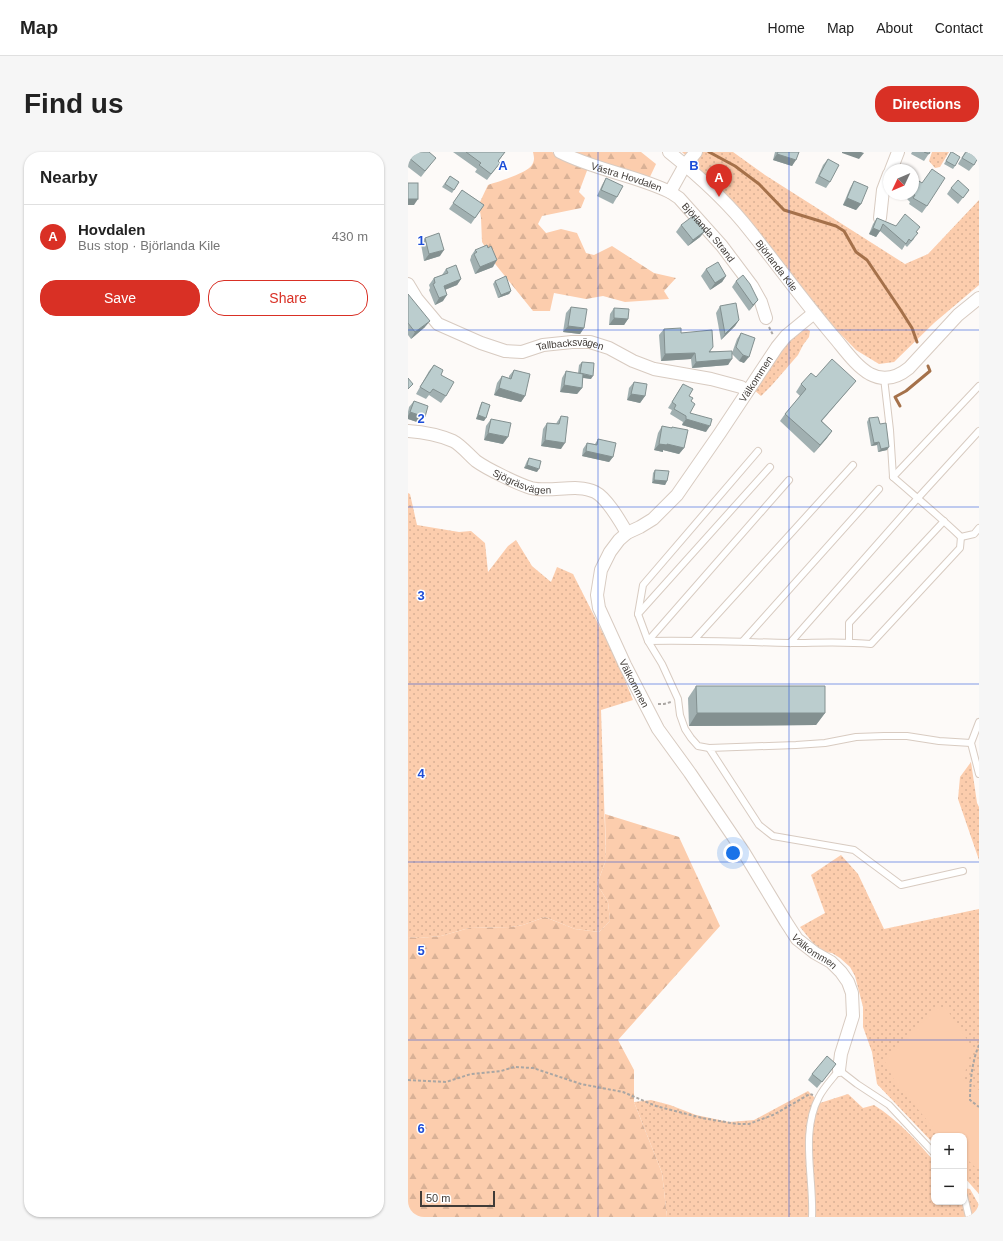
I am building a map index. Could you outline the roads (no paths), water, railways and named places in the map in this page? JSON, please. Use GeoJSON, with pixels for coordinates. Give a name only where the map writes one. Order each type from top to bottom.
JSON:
{"type":"FeatureCollection","features":[{"type":"Feature","properties":{"kind":"street","name":"Västra Hovdalen"},"geometry":{"type":"LineString","coordinates":[[560,152],[575,160],[638,179],[670,192]]}},
{"type":"Feature","properties":{"kind":"street","name":"Björlanda Kile"},"geometry":{"type":"LineString","coordinates":[[669,152],[685,165],[734,213],[846,352],[870,374],[884,378]]}},
{"type":"Feature","properties":{"kind":"street"},"geometry":{"type":"LineString","coordinates":[[670,192],[685,165],[696,152]]}},
{"type":"Feature","properties":{"kind":"street"},"geometry":{"type":"LineString","coordinates":[[893,164],[898,152]]}},
{"type":"Feature","properties":{"kind":"street"},"geometry":{"type":"LineString","coordinates":[[880,218],[883,190]]}},
{"type":"Feature","properties":{"kind":"street","name":"Björlanda Strand"},"geometry":{"type":"LineString","coordinates":[[670,192],[679,198],[722,246],[762,302],[766,318]]}},
{"type":"Feature","properties":{"kind":"street","name":"Tallbacksvägen"},"geometry":{"type":"LineString","coordinates":[[409,287],[438,324],[481,343],[506,351],[522,352],[543,345],[590,342],[609,348],[633,361],[654,369],[711,379],[741,387],[747,391]]}},
{"type":"Feature","properties":{"kind":"street"},"geometry":{"type":"LineString","coordinates":[[884,378],[898,376],[909,368],[958,315],[979,298]]}},
{"type":"Feature","properties":{"kind":"street","name":"Välkommen"},"geometry":{"type":"LineString","coordinates":[[814,313],[786,336],[778,346],[677,495],[653,518],[640,527],[627,533],[619,540],[610,552],[601,570],[597,595],[599,608],[658,729],[743,851],[797,939],[815,953],[831,962],[848,982],[852,993],[853,1016],[841,1054],[839,1070]]}},
{"type":"Feature","properties":{"kind":"street","name":"Sjögräsvägen"},"geometry":{"type":"LineString","coordinates":[[408,431],[434,435],[454,442],[477,462],[531,488],[582,489],[594,492],[601,496],[627,533]]}},
{"type":"Feature","properties":{"kind":"lane"},"geometry":{"type":"LineString","coordinates":[[884,378],[890,430],[893,477],[961,537]]}},
{"type":"Feature","properties":{"kind":"lane"},"geometry":{"type":"LineString","coordinates":[[893,477],[979,386]]}},
{"type":"Feature","properties":{"kind":"lane"},"geometry":{"type":"LineString","coordinates":[[790,643],[917,499],[979,432]]}},
{"type":"Feature","properties":{"kind":"lane"},"geometry":{"type":"LineString","coordinates":[[758,451],[643,585],[638,614],[648,641],[662,664],[678,699],[680,715],[691,738],[698,746],[708,748],[796,745],[824,743],[856,737],[884,736],[907,736],[939,741],[971,743]]}},
{"type":"Feature","properties":{"kind":"lane"},"geometry":{"type":"LineString","coordinates":[[694,640],[853,465]]}},
{"type":"Feature","properties":{"kind":"lane"},"geometry":{"type":"LineString","coordinates":[[638,614],[770,467]]}},
{"type":"Feature","properties":{"kind":"lane"},"geometry":{"type":"LineString","coordinates":[[648,641],[789,480]]}},
{"type":"Feature","properties":{"kind":"lane"},"geometry":{"type":"LineString","coordinates":[[743,641],[879,489]]}},
{"type":"Feature","properties":{"kind":"lane"},"geometry":{"type":"LineString","coordinates":[[849,641],[849,623],[944,521]]}},
{"type":"Feature","properties":{"kind":"lane"},"geometry":{"type":"LineString","coordinates":[[961,537],[974,534],[979,528]]}},
{"type":"Feature","properties":{"kind":"lane"},"geometry":{"type":"LineString","coordinates":[[648,641],[694,640],[790,643],[849,641],[871,644],[960,548],[961,537]]}},
{"type":"Feature","properties":{"kind":"lane"},"geometry":{"type":"LineString","coordinates":[[979,722],[971,743],[979,774]]}},
{"type":"Feature","properties":{"kind":"lane"},"geometry":{"type":"LineString","coordinates":[[708,748],[759,825],[773,836],[854,850],[901,885],[963,871]]}},
{"type":"Feature","properties":{"kind":"lane"},"geometry":{"type":"LineString","coordinates":[[812,1217],[809,1140],[811,1123],[819,1096],[839,1070],[889,1105],[931,1150]]}},
{"type":"Feature","properties":{"kind":"lane"},"geometry":{"type":"LineString","coordinates":[[966,1205],[969,1217]]}},
{"type":"Feature","properties":{"kind":"waterway"},"geometry":{"type":"LineString","coordinates":[[709,152],[735,166],[759,184],[784,210],[836,226],[844,231],[856,252],[867,260],[900,309],[912,328],[917,342]]}},
{"type":"Feature","properties":{"kind":"waterway"},"geometry":{"type":"LineString","coordinates":[[900,406],[895,397],[906,391],[930,371],[928,366]]}},
{"type":"Feature","properties":{"kind":"place","name":"Hovdalen"},"geometry":{"type":"Point","coordinates":[719,197]}}]}
